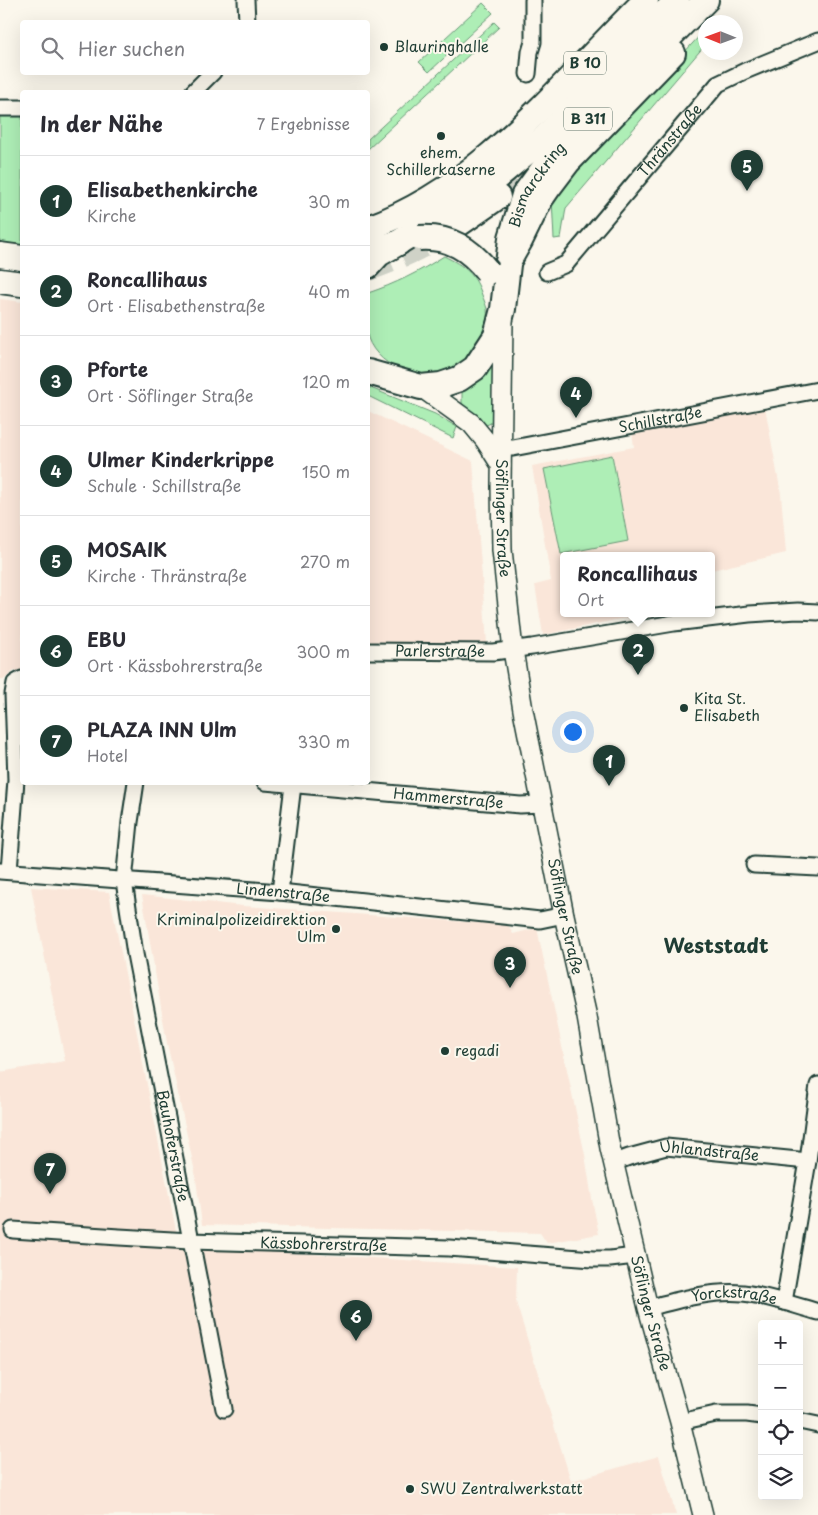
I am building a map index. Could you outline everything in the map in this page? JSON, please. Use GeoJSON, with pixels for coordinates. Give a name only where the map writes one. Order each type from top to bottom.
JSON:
{"type":"FeatureCollection","features":[{"type":"Feature","properties":{"kind":"main road","name":"B 10"},"geometry":{"type":"LineString","coordinates":[[370,227],[417,206],[480,164],[524,125],[646,0]]}},
{"type":"Feature","properties":{"kind":"main road","name":"Bismarckring"},"geometry":{"type":"LineString","coordinates":[[386,250],[437,219],[490,183],[545,137],[678,0]]}},
{"type":"Feature","properties":{"kind":"main road","name":"Bismarckring"},"geometry":{"type":"LineString","coordinates":[[498,267],[511,238],[524,196],[555,153],[706,0]]}},
{"type":"Feature","properties":{"kind":"main road"},"geometry":{"type":"LineString","coordinates":[[370,370],[421,387],[441,386],[459,379],[476,368],[496,336],[503,309],[497,291],[498,267],[520,241],[540,200],[568,162],[601,130],[673,53]]}},
{"type":"Feature","properties":{"kind":"main road"},"geometry":{"type":"LineString","coordinates":[[456,226],[498,197]]}},
{"type":"Feature","properties":{"kind":"main road"},"geometry":{"type":"LineString","coordinates":[[386,250],[438,239],[451,242],[478,259],[498,267]]}},
{"type":"Feature","properties":{"kind":"main road"},"geometry":{"type":"LineString","coordinates":[[0,255],[20,258]]}},
{"type":"Feature","properties":{"kind":"main road"},"geometry":{"type":"LineString","coordinates":[[0,281],[20,284]]}},
{"type":"Feature","properties":{"kind":"street"},"geometry":{"type":"LineString","coordinates":[[246,0],[247,20]]}},
{"type":"Feature","properties":{"kind":"street"},"geometry":{"type":"LineString","coordinates":[[528,74],[533,42],[533,0]]}},
{"type":"Feature","properties":{"kind":"street","name":"Thränstraße"},"geometry":{"type":"LineString","coordinates":[[547,272],[566,264],[718,84],[745,71],[818,42]]}},
{"type":"Feature","properties":{"kind":"street"},"geometry":{"type":"LineString","coordinates":[[195,90],[210,75]]}},
{"type":"Feature","properties":{"kind":"street"},"geometry":{"type":"LineString","coordinates":[[0,108],[20,108]]}},
{"type":"Feature","properties":{"kind":"street","name":"Söflinger Straße"},"geometry":{"type":"LineString","coordinates":[[503,309],[502,550],[513,650],[523,710],[564,915],[587,1017],[613,1163],[648,1308],[680,1422],[703,1515]]}},
{"type":"Feature","properties":{"kind":"street"},"geometry":{"type":"LineString","coordinates":[[421,387],[471,423],[502,457]]}},
{"type":"Feature","properties":{"kind":"street","name":"Schillstraße"},"geometry":{"type":"LineString","coordinates":[[502,457],[513,448],[816,390]]}},
{"type":"Feature","properties":{"kind":"street","name":"Parlerstraße"},"geometry":{"type":"LineString","coordinates":[[370,652],[493,652],[674,623],[749,614],[818,612]]}},
{"type":"Feature","properties":{"kind":"street"},"geometry":{"type":"LineString","coordinates":[[5,871],[16,780],[13,694],[16,683],[20,680]]}},
{"type":"Feature","properties":{"kind":"street","name":"Bauhoferstraße"},"geometry":{"type":"LineString","coordinates":[[136,785],[124,881],[135,954],[224,1409]]}},
{"type":"Feature","properties":{"kind":"street","name":"Hammerstraße"},"geometry":{"type":"LineString","coordinates":[[286,785],[520,805],[542,804]]}},
{"type":"Feature","properties":{"kind":"street"},"geometry":{"type":"LineString","coordinates":[[280,892],[293,786]]}},
{"type":"Feature","properties":{"kind":"street"},"geometry":{"type":"LineString","coordinates":[[754,865],[818,868]]}},
{"type":"Feature","properties":{"kind":"street","name":"Lindenstraße"},"geometry":{"type":"LineString","coordinates":[[5,871],[280,892],[540,920],[564,915]]}},
{"type":"Feature","properties":{"kind":"street"},"geometry":{"type":"LineString","coordinates":[[784,1302],[808,1161],[818,1085]]}},
{"type":"Feature","properties":{"kind":"street","name":"Uhlandstraße"},"geometry":{"type":"LineString","coordinates":[[613,1163],[666,1147],[808,1161]]}},
{"type":"Feature","properties":{"kind":"street","name":"Kässbohrerstraße"},"geometry":{"type":"LineString","coordinates":[[13,1230],[190,1240],[449,1248],[593,1259],[635,1256]]}},
{"type":"Feature","properties":{"kind":"street","name":"Yorckstraße"},"geometry":{"type":"LineString","coordinates":[[648,1308],[718,1293],[743,1293],[818,1312]]}},
{"type":"Feature","properties":{"kind":"street"},"geometry":{"type":"LineString","coordinates":[[680,1422],[716,1414],[758,1416]]}},
{"type":"Feature","properties":{"kind":"street"},"geometry":{"type":"LineString","coordinates":[[803,1422],[818,1425]]}},
{"type":"Feature","properties":{"kind":"shaded area"},"geometry":{"type":"Polygon","coordinates":[[[0,299],[20,302],[20,671],[14,671],[4,679],[0,679],[0,299]]]}},
{"type":"Feature","properties":{"kind":"shaded area"},"geometry":{"type":"Polygon","coordinates":[[[765,407],[781,494],[786,553],[715,569],[715,552],[560,552],[560,617],[630,617],[543,635],[535,585],[551,581],[532,466],[634,447],[632,432],[765,407]]]}},
{"type":"Feature","properties":{"kind":"shaded area"},"geometry":{"type":"Polygon","coordinates":[[[370,412],[473,461],[487,643],[370,647],[370,412]]]}},
{"type":"Feature","properties":{"kind":"shaded area"},"geometry":{"type":"Polygon","coordinates":[[[31,887],[109,892],[179,1246],[517,1267],[516,1302],[571,1481],[659,1456],[676,1515],[0,1515],[0,1072],[65,1061],[31,887]]]}},
{"type":"Feature","properties":{"kind":"shaded area"},"geometry":{"type":"Polygon","coordinates":[[[142,895],[243,906],[508,925],[513,934],[537,928],[585,1155],[599,1234],[547,1243],[540,1233],[202,1225],[195,1172],[167,1043],[142,895]]]}},
{"type":"Feature","properties":{"kind":"green space"},"geometry":{"type":"Polygon","coordinates":[[[483,3],[493,13],[429,72],[419,62],[483,3]]]}},
{"type":"Feature","properties":{"kind":"green space"},"geometry":{"type":"Polygon","coordinates":[[[494,22],[499,27],[370,147],[370,137],[494,22]]]}},
{"type":"Feature","properties":{"kind":"green space"},"geometry":{"type":"Polygon","coordinates":[[[698,38],[698,53],[566,208],[561,238],[554,239],[552,199],[579,166],[698,38]]]}},
{"type":"Feature","properties":{"kind":"green space"},"geometry":{"type":"Polygon","coordinates":[[[0,113],[20,113],[20,246],[0,243],[0,113]]]}},
{"type":"Feature","properties":{"kind":"green space"},"geometry":{"type":"Polygon","coordinates":[[[444,256],[463,267],[476,281],[487,309],[484,328],[468,355],[455,367],[443,373],[429,375],[398,368],[387,363],[370,344],[370,292],[388,286],[444,256]]]}},
{"type":"Feature","properties":{"kind":"green space"},"geometry":{"type":"Polygon","coordinates":[[[492,363],[495,364],[496,421],[486,425],[462,404],[462,390],[492,363]]]}},
{"type":"Feature","properties":{"kind":"green space"},"geometry":{"type":"Polygon","coordinates":[[[370,388],[435,414],[457,427],[453,438],[370,397],[370,388]]]}},
{"type":"Feature","properties":{"kind":"green space"},"geometry":{"type":"Polygon","coordinates":[[[612,455],[628,541],[571,552],[561,552],[544,469],[612,455]]]}},
{"type":"Feature","properties":{"kind":"tunnel"},"geometry":{"type":"LineString","coordinates":[[498,197],[554,142]]}},
{"type":"Feature","properties":{"kind":"tunnel"},"geometry":{"type":"LineString","coordinates":[[370,268],[388,262],[445,233]]}},
{"type":"Feature","properties":{"kind":"place","name":"Blauringhalle"},"geometry":{"type":"Point","coordinates":[384,47]}},
{"type":"Feature","properties":{"kind":"place","name":"ehem. Schillerkaserne"},"geometry":{"type":"Point","coordinates":[441,136]}},
{"type":"Feature","properties":{"kind":"place","name":"MOSAIK"},"geometry":{"type":"Point","coordinates":[747,191]}},
{"type":"Feature","properties":{"kind":"place","name":"Ulmer Kinderkrippe"},"geometry":{"type":"Point","coordinates":[576,418]}},
{"type":"Feature","properties":{"kind":"place","name":"Roncallihaus"},"geometry":{"type":"Point","coordinates":[638,675]}},
{"type":"Feature","properties":{"kind":"place","name":"Kita St. Elisabeth"},"geometry":{"type":"Point","coordinates":[684,708]}},
{"type":"Feature","properties":{"kind":"place","name":"Elisabethenkirche"},"geometry":{"type":"Point","coordinates":[609,786]}},
{"type":"Feature","properties":{"kind":"place","name":"Kriminalpolizeidirektion Ulm"},"geometry":{"type":"Point","coordinates":[336,929]}},
{"type":"Feature","properties":{"kind":"place","name":"Pforte"},"geometry":{"type":"Point","coordinates":[510,988]}},
{"type":"Feature","properties":{"kind":"place","name":"regadi"},"geometry":{"type":"Point","coordinates":[445,1051]}},
{"type":"Feature","properties":{"kind":"place","name":"PLAZA INN Ulm"},"geometry":{"type":"Point","coordinates":[50,1194]}},
{"type":"Feature","properties":{"kind":"place","name":"EBU"},"geometry":{"type":"Point","coordinates":[356,1341]}},
{"type":"Feature","properties":{"kind":"place","name":"SWU Zentralwerkstatt"},"geometry":{"type":"Point","coordinates":[410,1489]}},
{"type":"Feature","properties":{"kind":"district","name":"Weststadt"},"geometry":{"type":"Point","coordinates":[716,946]}}]}
